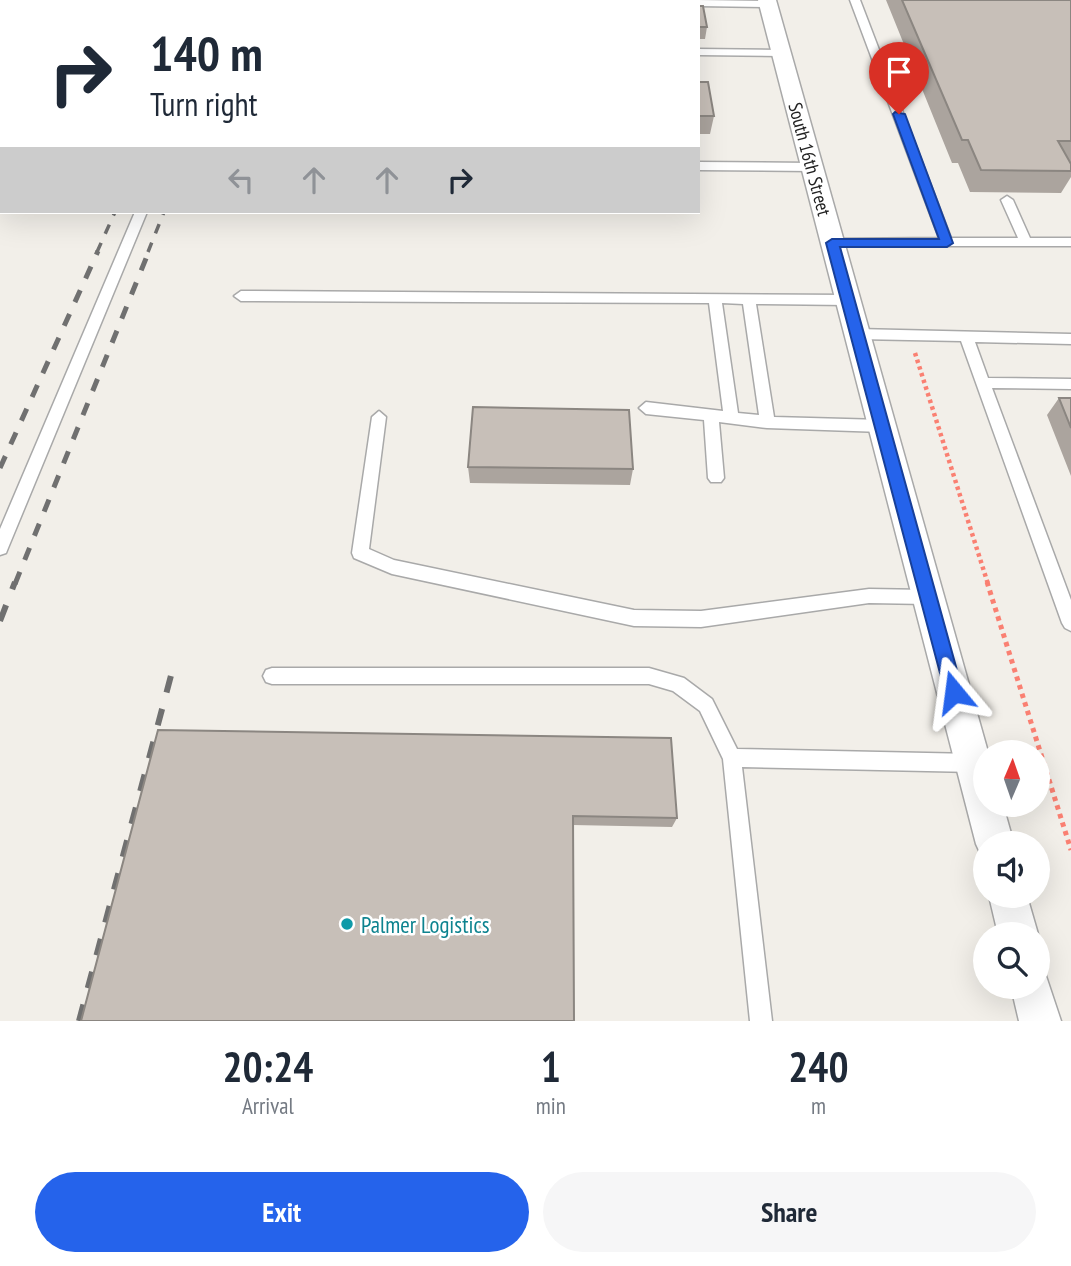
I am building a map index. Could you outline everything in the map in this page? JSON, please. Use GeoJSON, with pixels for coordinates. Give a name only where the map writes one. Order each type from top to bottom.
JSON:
{"type":"FeatureCollection","features":[{"type":"Feature","properties":{"kind":"street","name":"South 16th Street"},"geometry":{"type":"LineString","coordinates":[[768,2],[927,597],[973,757]]}},
{"type":"Feature","properties":{"kind":"street"},"geometry":{"type":"LineString","coordinates":[[1034,999],[1040,1021]]}},
{"type":"Feature","properties":{"kind":"lane"},"geometry":{"type":"LineString","coordinates":[[855,0],[947,243]]}},
{"type":"Feature","properties":{"kind":"lane"},"geometry":{"type":"LineString","coordinates":[[700,4],[768,2]]}},
{"type":"Feature","properties":{"kind":"lane"},"geometry":{"type":"LineString","coordinates":[[700,52],[782,53]]}},
{"type":"Feature","properties":{"kind":"lane"},"geometry":{"type":"LineString","coordinates":[[700,166],[812,167]]}},
{"type":"Feature","properties":{"kind":"lane"},"geometry":{"type":"LineString","coordinates":[[1007,200],[1027,243]]}},
{"type":"Feature","properties":{"kind":"lane"},"geometry":{"type":"LineString","coordinates":[[0,548],[140,214]]}},
{"type":"Feature","properties":{"kind":"lane"},"geometry":{"type":"LineString","coordinates":[[832,243],[1071,243]]}},
{"type":"Feature","properties":{"kind":"lane"},"geometry":{"type":"LineString","coordinates":[[241,296],[848,300]]}},
{"type":"Feature","properties":{"kind":"lane"},"geometry":{"type":"LineString","coordinates":[[715,299],[732,418]]}},
{"type":"Feature","properties":{"kind":"lane"},"geometry":{"type":"LineString","coordinates":[[748,299],[767,422]]}},
{"type":"Feature","properties":{"kind":"lane"},"geometry":{"type":"LineString","coordinates":[[857,334],[1071,339]]}},
{"type":"Feature","properties":{"kind":"lane"},"geometry":{"type":"LineString","coordinates":[[966,337],[1071,623]]}},
{"type":"Feature","properties":{"kind":"lane"},"geometry":{"type":"LineString","coordinates":[[983,383],[1071,384]]}},
{"type":"Feature","properties":{"kind":"lane"},"geometry":{"type":"LineString","coordinates":[[646,408],[767,422],[882,426]]}},
{"type":"Feature","properties":{"kind":"lane"},"geometry":{"type":"LineString","coordinates":[[711,416],[716,478]]}},
{"type":"Feature","properties":{"kind":"lane"},"geometry":{"type":"LineString","coordinates":[[379,417],[360,553],[392,567],[634,618],[701,619],[869,596],[927,597]]}},
{"type":"Feature","properties":{"kind":"lane"},"geometry":{"type":"LineString","coordinates":[[272,676],[649,676],[678,684],[706,705],[732,758],[761,1021]]}},
{"type":"Feature","properties":{"kind":"lane"},"geometry":{"type":"LineString","coordinates":[[732,758],[973,764]]}},
{"type":"Feature","properties":{"kind":"path"},"geometry":{"type":"LineString","coordinates":[[908,335],[1071,850]]}},
{"type":"Feature","properties":{"kind":"building"},"geometry":{"type":"Polygon","coordinates":[[[902,0],[1071,0],[1071,141],[1058,141],[1071,164],[1071,171],[981,170],[968,140],[962,140],[902,0]]]}},
{"type":"Feature","properties":{"kind":"building"},"geometry":{"type":"Polygon","coordinates":[[[700,6],[703,6],[707,27],[700,27],[700,6]]]}},
{"type":"Feature","properties":{"kind":"building"},"geometry":{"type":"Polygon","coordinates":[[[700,82],[708,82],[714,116],[700,116],[700,82]]]}},
{"type":"Feature","properties":{"kind":"building"},"geometry":{"type":"Polygon","coordinates":[[[1059,398],[1071,398],[1071,428],[1059,398]]]}},
{"type":"Feature","properties":{"kind":"building"},"geometry":{"type":"Polygon","coordinates":[[[473,407],[629,410],[633,469],[468,467],[473,407]]]}},
{"type":"Feature","properties":{"kind":"building","name":"Palmer Logistics"},"geometry":{"type":"Polygon","coordinates":[[[158,730],[671,738],[677,818],[573,816],[574,1021],[81,1021],[158,730]]]}},
{"type":"Feature","properties":{"kind":"railway"},"geometry":{"type":"LineString","coordinates":[[97,252],[114,214]]}},
{"type":"Feature","properties":{"kind":"railway"},"geometry":{"type":"LineString","coordinates":[[148,252],[163,214]]}},
{"type":"Feature","properties":{"kind":"railway"},"geometry":{"type":"LineString","coordinates":[[0,468],[98,251]]}},
{"type":"Feature","properties":{"kind":"railway"},"geometry":{"type":"LineString","coordinates":[[15,584],[149,251]]}},
{"type":"Feature","properties":{"kind":"railway"},"geometry":{"type":"LineString","coordinates":[[0,621],[15,582]]}},
{"type":"Feature","properties":{"kind":"railway"},"geometry":{"type":"LineString","coordinates":[[79,1021],[173,668]]}},
{"type":"Feature","properties":{"kind":"place","name":"Palmer Logistics"},"geometry":{"type":"Point","coordinates":[347,924]}},
{"type":"Feature","properties":{"kind":"route"},"geometry":{"type":"LineString","coordinates":[[899,114],[947,243],[832,243],[954,692]]}}]}
